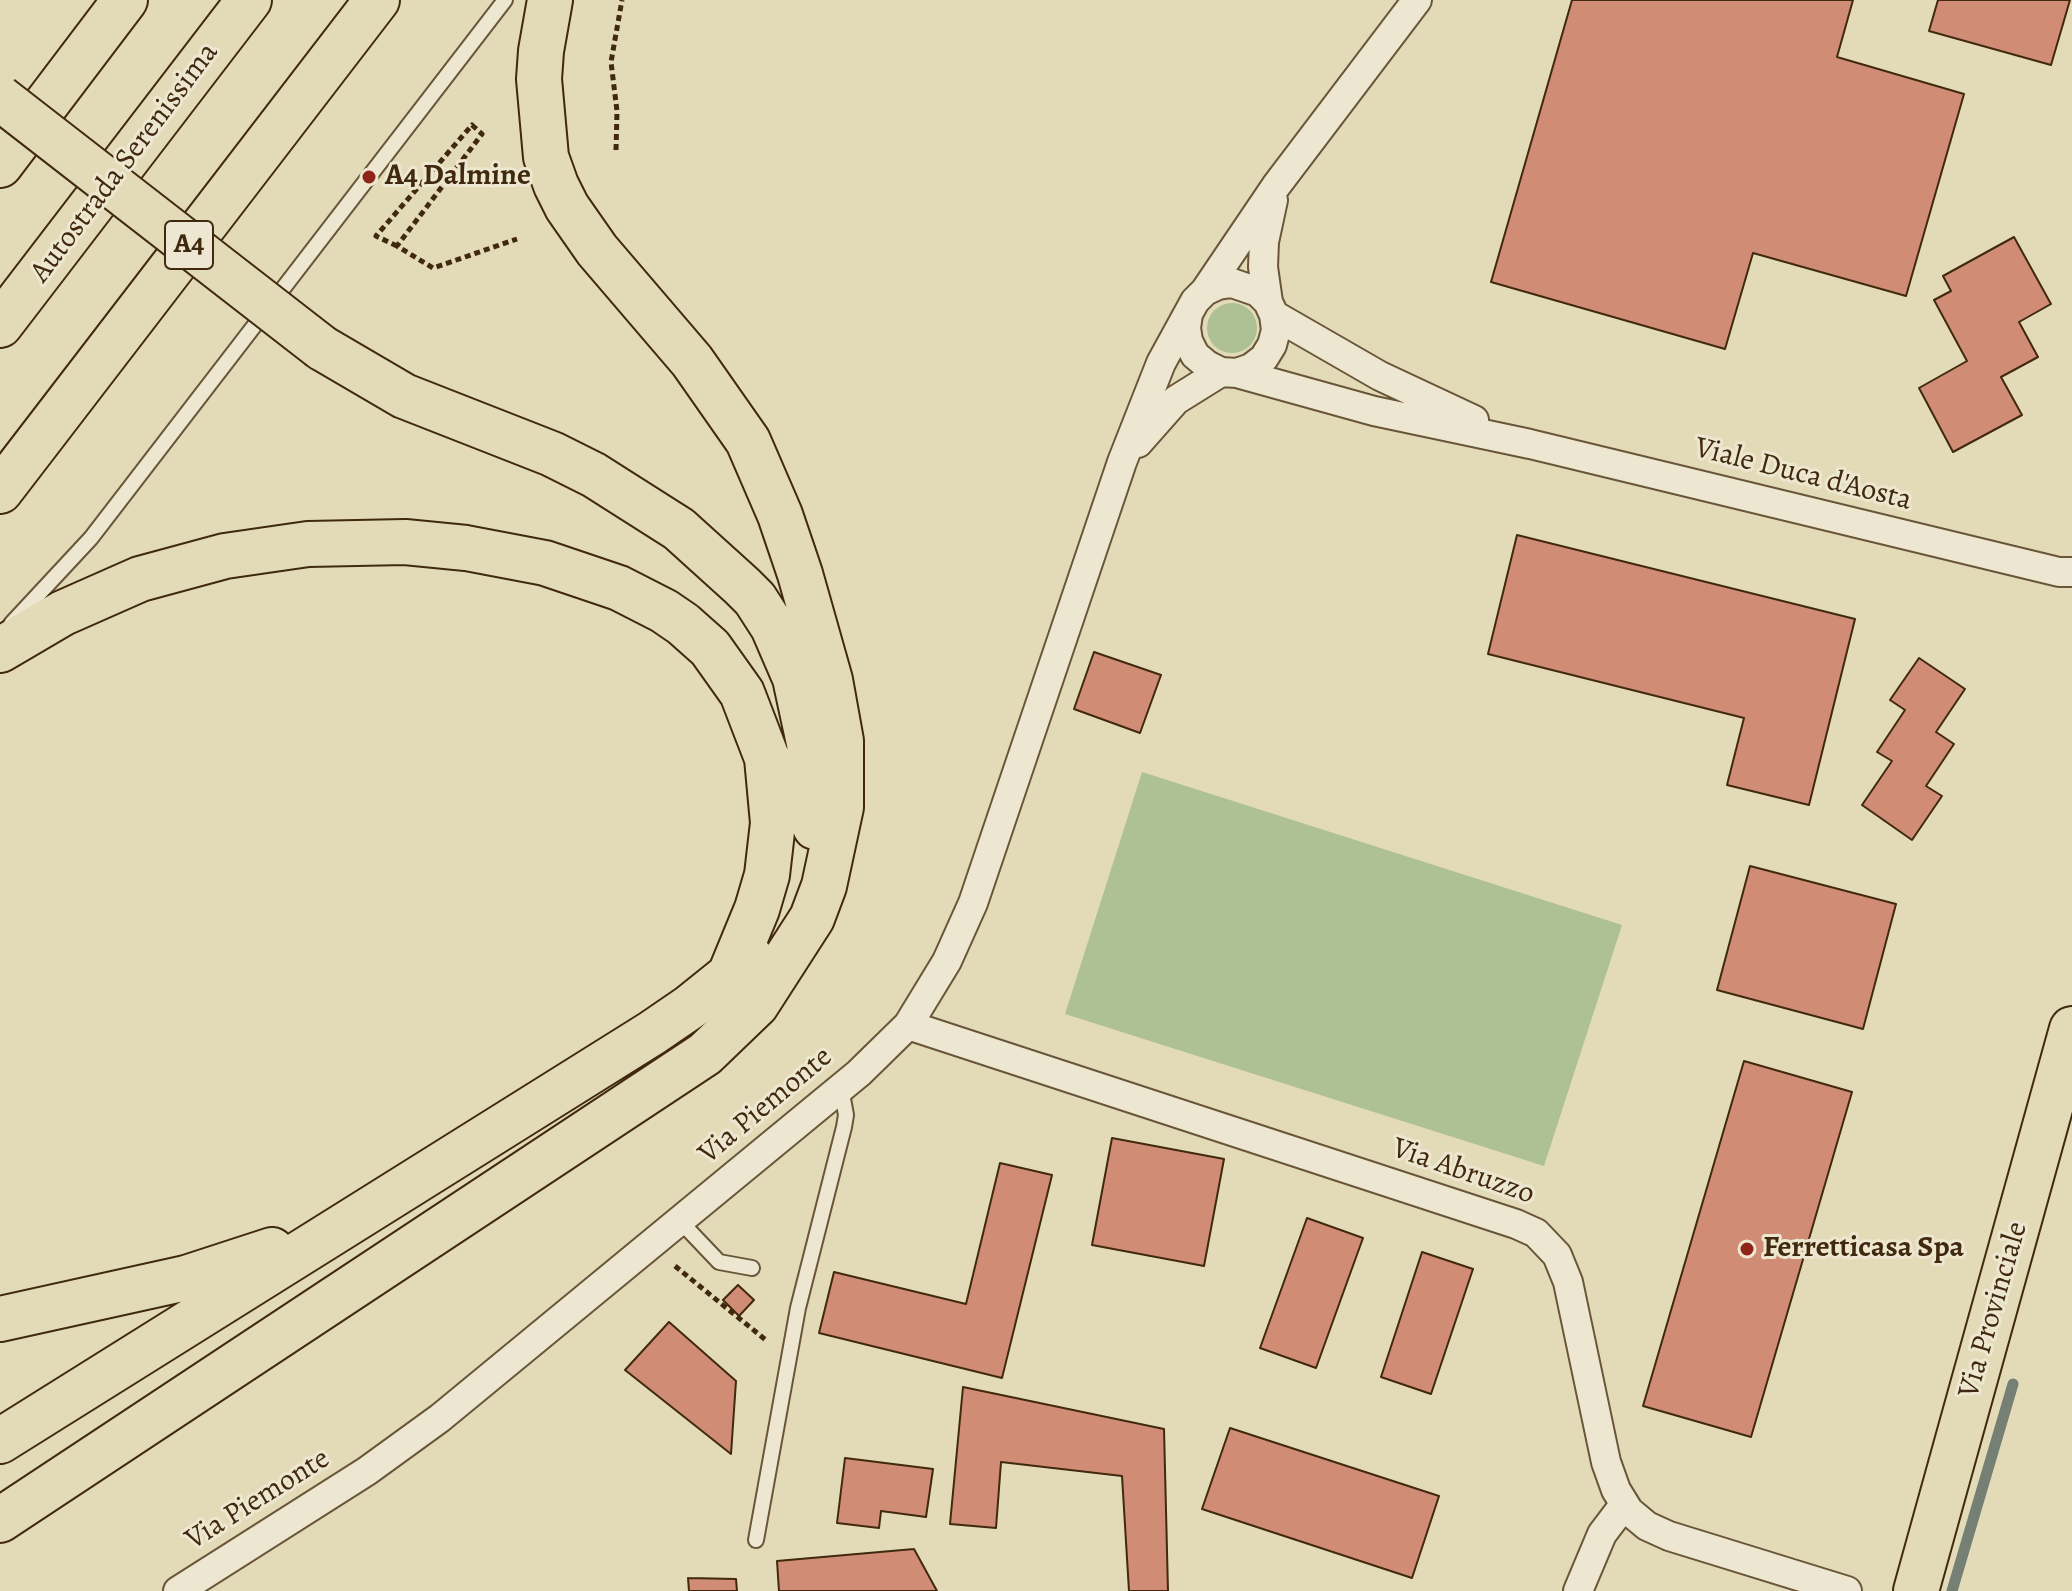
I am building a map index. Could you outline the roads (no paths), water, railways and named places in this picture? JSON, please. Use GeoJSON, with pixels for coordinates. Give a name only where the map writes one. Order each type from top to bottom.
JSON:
{"type":"FeatureCollection","features":[{"type":"Feature","properties":{"kind":"main road"},"geometry":{"type":"LineString","coordinates":[[0,165],[125,0]]}},
{"type":"Feature","properties":{"kind":"main road","name":"Autostrada Serenissima"},"geometry":{"type":"LineString","coordinates":[[0,325],[249,0]]}},
{"type":"Feature","properties":{"kind":"main road","name":"A4"},"geometry":{"type":"LineString","coordinates":[[0,491],[377,0]]}},
{"type":"Feature","properties":{"kind":"main road"},"geometry":{"type":"LineString","coordinates":[[0,1520],[705,1054],[756,1005],[812,918],[824,886],[841,807],[841,741],[830,680],[800,574],[748,441],[692,361],[597,250],[567,207],[556,185],[546,157],[539,79],[550,0]]}},
{"type":"Feature","properties":{"kind":"main road"},"geometry":{"type":"LineString","coordinates":[[0,98],[322,348],[404,396],[552,454],[594,475],[666,520],[723,568],[765,613],[781,641],[795,678],[809,743],[814,815],[824,886]]}},
{"type":"Feature","properties":{"kind":"main road"},"geometry":{"type":"LineString","coordinates":[[0,650],[63,613],[140,579],[225,556],[308,544],[405,542],[466,548],[545,563],[628,592],[683,624],[723,662],[751,712],[767,758],[773,823],[769,866],[757,909],[729,977]]}},
{"type":"Feature","properties":{"kind":"main road"},"geometry":{"type":"LineString","coordinates":[[0,1441],[652,1033],[729,977],[771,938],[789,910],[804,870],[814,815]]}},
{"type":"Feature","properties":{"kind":"main road","name":"Via Provinciale"},"geometry":{"type":"LineString","coordinates":[[1916,1591],[2072,1029]]}},
{"type":"Feature","properties":{"kind":"main road"},"geometry":{"type":"LineString","coordinates":[[0,1319],[113,1296],[205,1272],[274,1249],[360,1214]]}},
{"type":"Feature","properties":{"kind":"street","name":"Via Piemonte"},"geometry":{"type":"LineString","coordinates":[[178,1591],[367,1471],[416,1436],[841,1088],[908,1025],[947,961],[973,903],[1122,462],[1161,363],[1196,303],[1276,186],[1417,0]]}},
{"type":"Feature","properties":{"kind":"street","name":"Via Piemonte"},"geometry":{"type":"LineString","coordinates":[[1122,462],[1176,400],[1229,372],[1251,368],[1264,358],[1272,345],[1276,330],[1263,267],[1264,242],[1276,186]]}},
{"type":"Feature","properties":{"kind":"street"},"geometry":{"type":"LineString","coordinates":[[1229,372],[1207,365],[1195,355],[1188,341],[1186,328],[1196,303],[1232,283],[1258,292],[1271,308]]}},
{"type":"Feature","properties":{"kind":"street","name":"Viale Duca d'Aosta"},"geometry":{"type":"LineString","coordinates":[[1271,308],[1392,382],[1530,444]]}},
{"type":"Feature","properties":{"kind":"street","name":"Viale Duca d'Aosta"},"geometry":{"type":"LineString","coordinates":[[1229,372],[1374,411],[1530,444],[2069,576]]}},
{"type":"Feature","properties":{"kind":"street","name":"Via Abruzzo"},"geometry":{"type":"LineString","coordinates":[[908,1025],[1536,1233],[1557,1255],[1568,1282],[1606,1462],[1624,1505],[1647,1526],[1669,1536],[1847,1591]]}},
{"type":"Feature","properties":{"kind":"street"},"geometry":{"type":"LineString","coordinates":[[1578,1591],[1602,1534],[1624,1505]]}},
{"type":"Feature","properties":{"kind":"lane"},"geometry":{"type":"LineString","coordinates":[[0,636],[91,538],[505,0]]}},
{"type":"Feature","properties":{"kind":"lane"},"geometry":{"type":"LineString","coordinates":[[756,1540],[798,1308],[844,1127],[846,1115],[841,1088]]}},
{"type":"Feature","properties":{"kind":"lane"},"geometry":{"type":"LineString","coordinates":[[680,1221],[719,1262],[752,1268]]}},
{"type":"Feature","properties":{"kind":"waterway"},"geometry":{"type":"LineString","coordinates":[[1952,1591],[2013,1384]]}},
{"type":"Feature","properties":{"kind":"place","name":"A4 Dalmine"},"geometry":{"type":"Point","coordinates":[369,177]}},
{"type":"Feature","properties":{"kind":"place","name":"Ferretticasa Spa"},"geometry":{"type":"Point","coordinates":[1747,1249]}}]}
